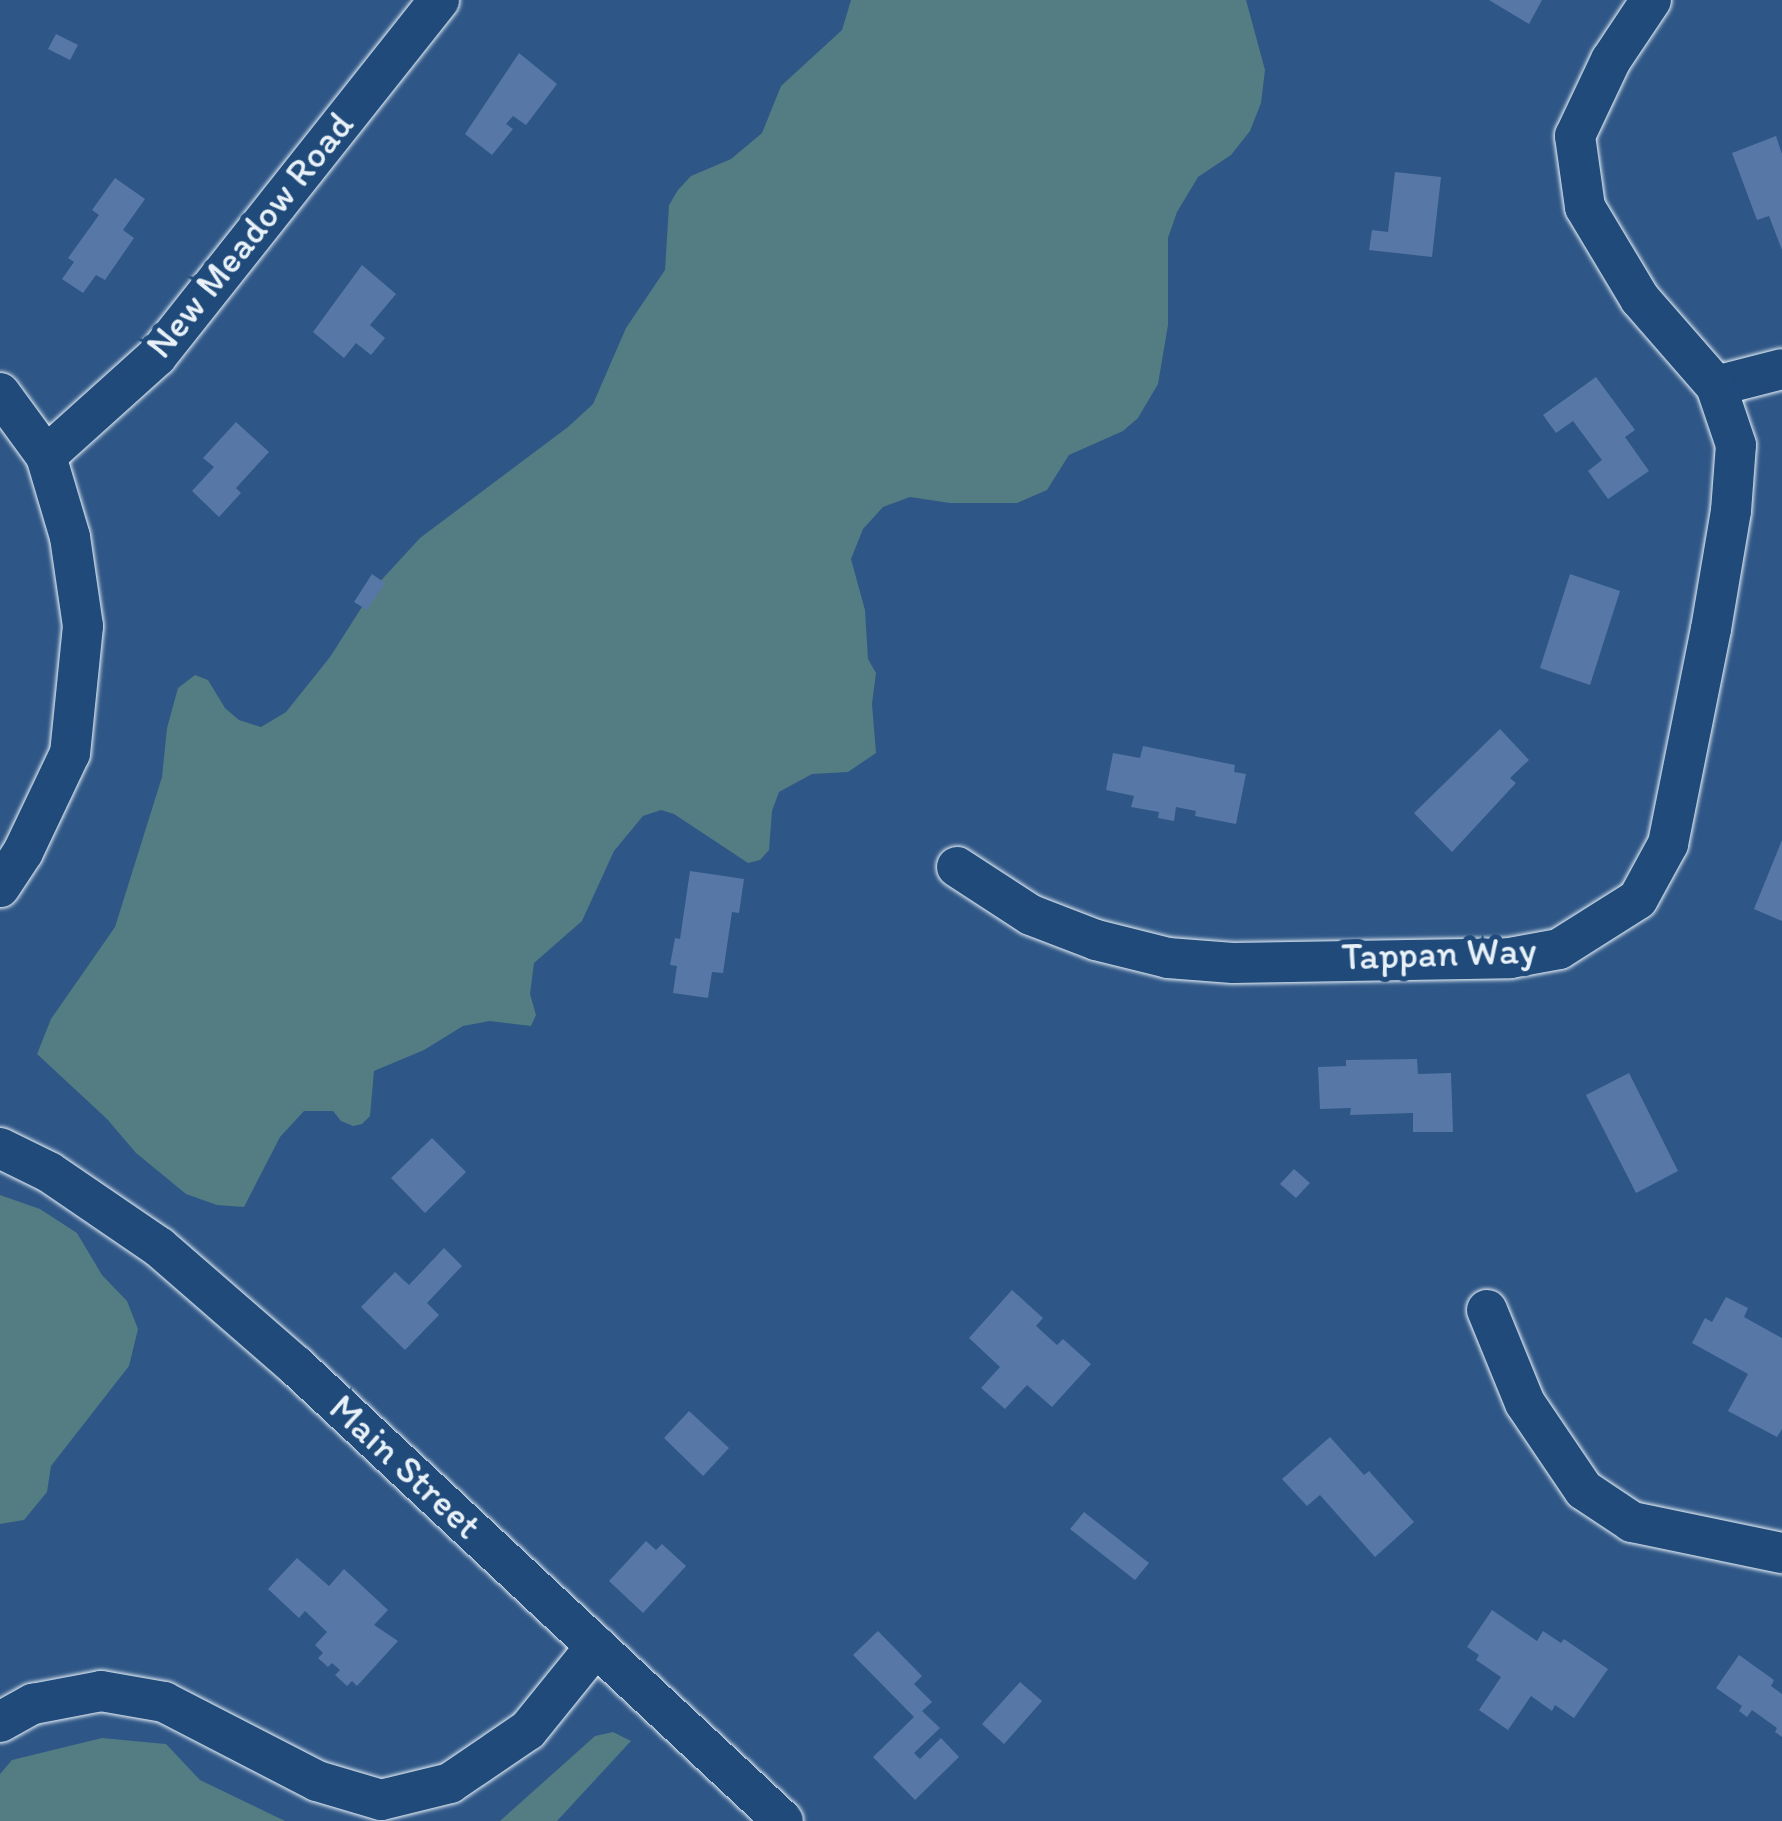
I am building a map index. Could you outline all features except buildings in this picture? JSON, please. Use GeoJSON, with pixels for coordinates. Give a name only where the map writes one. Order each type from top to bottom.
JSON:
{"type":"FeatureCollection","features":[{"type":"Feature","properties":{"kind":"street","name":"New Meadow Road"},"geometry":{"type":"LineString","coordinates":[[46,456],[157,356],[440,0]]}},
{"type":"Feature","properties":{"kind":"street"},"geometry":{"type":"LineString","coordinates":[[1651,0],[1612,60],[1575,136],[1585,207],[1640,299],[1716,386],[1782,369]]}},
{"type":"Feature","properties":{"kind":"street","name":"Tappan Way"},"geometry":{"type":"LineString","coordinates":[[956,867],[1031,915],[1096,940],[1168,958],[1233,962],[1510,958],[1559,949],[1601,926],[1638,899],[1668,844],[1731,511],[1736,446],[1716,386]]}},
{"type":"Feature","properties":{"kind":"street"},"geometry":{"type":"LineString","coordinates":[[0,393],[46,456],[70,537],[83,626],[70,753],[24,852],[0,887]]}},
{"type":"Feature","properties":{"kind":"street","name":"Main Street"},"geometry":{"type":"LineString","coordinates":[[0,1148],[49,1172],[159,1247],[296,1366],[783,1821]]}},
{"type":"Feature","properties":{"kind":"street"},"geometry":{"type":"LineString","coordinates":[[1487,1310],[1525,1403],[1584,1490],[1632,1522],[1782,1553]]}},
{"type":"Feature","properties":{"kind":"street"},"geometry":{"type":"LineString","coordinates":[[0,1722],[33,1704],[101,1691],[164,1702],[316,1781],[381,1800],[450,1783],[528,1730],[596,1646]]}},
{"type":"Feature","properties":{"kind":"green space"},"geometry":{"type":"Polygon","coordinates":[[[851,0],[1246,0],[1265,70],[1261,103],[1250,131],[1231,155],[1198,177],[1177,212],[1168,238],[1168,325],[1158,384],[1138,418],[1123,431],[1069,455],[1047,490],[1017,503],[950,503],[910,497],[883,507],[863,529],[851,559],[865,610],[868,659],[876,673],[872,704],[876,753],[848,772],[812,774],[779,792],[772,811],[769,850],[760,860],[748,863],[674,814],[661,810],[643,816],[614,851],[582,921],[534,963],[530,994],[536,1015],[531,1026],[490,1021],[463,1026],[424,1050],[374,1071],[370,1116],[362,1124],[353,1126],[341,1121],[333,1111],[304,1111],[280,1137],[244,1207],[217,1205],[186,1194],[136,1153],[107,1119],[37,1054],[51,1019],[115,927],[162,777],[167,728],[178,688],[195,675],[208,680],[225,708],[239,720],[261,727],[286,712],[330,657],[374,588],[420,538],[593,404],[626,328],[665,270],[669,205],[678,190],[691,176],[731,159],[762,133],[781,86],[842,30],[851,0]]]}},
{"type":"Feature","properties":{"kind":"green space"},"geometry":{"type":"Polygon","coordinates":[[[0,1195],[40,1209],[77,1233],[102,1275],[127,1301],[138,1329],[129,1366],[51,1466],[47,1492],[24,1520],[0,1524],[0,1195]]]}},
{"type":"Feature","properties":{"kind":"green space"},"geometry":{"type":"Polygon","coordinates":[[[613,1732],[631,1741],[557,1821],[500,1821],[595,1736],[613,1732]]]}},
{"type":"Feature","properties":{"kind":"green space"},"geometry":{"type":"Polygon","coordinates":[[[102,1738],[166,1744],[200,1780],[285,1821],[0,1821],[0,1774],[12,1760],[102,1738]]]}}]}
